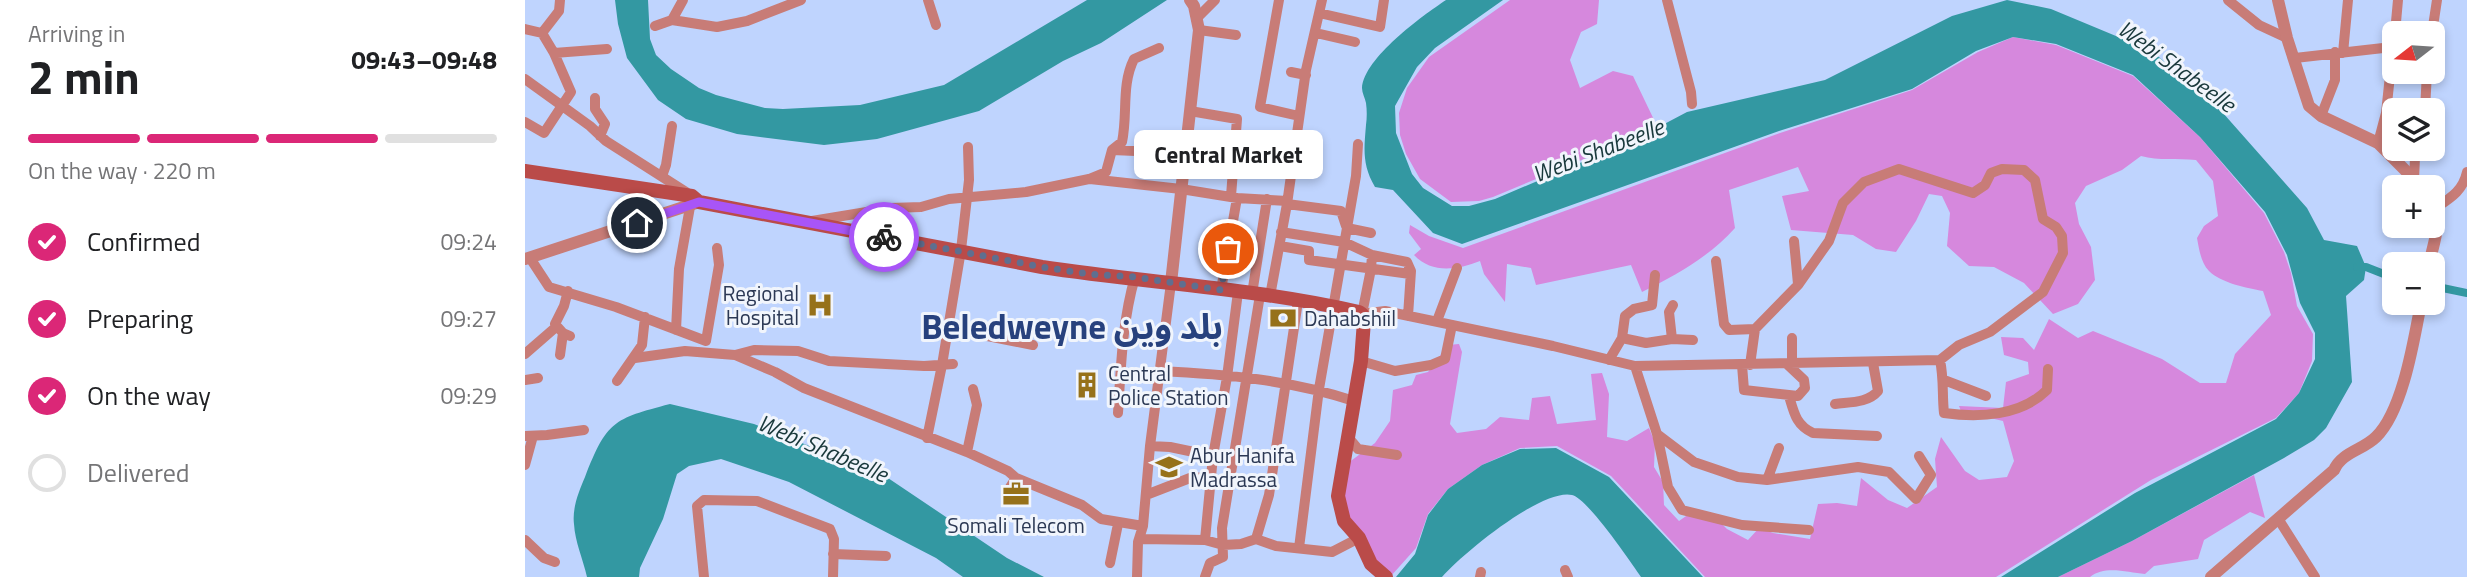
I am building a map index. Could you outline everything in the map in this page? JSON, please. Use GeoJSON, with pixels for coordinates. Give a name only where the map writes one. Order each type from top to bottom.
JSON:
{"type":"FeatureCollection","features":[{"type":"Feature","properties":{"kind":"main road"},"geometry":{"type":"LineString","coordinates":[[525,171],[1042,267],[1135,277],[1298,301],[1362,314],[1364,321],[1361,361],[1338,496],[1344,521],[1359,538],[1371,564],[1384,575]]}},
{"type":"Feature","properties":{"kind":"street"},"geometry":{"type":"LineString","coordinates":[[541,33],[559,11],[560,0]]}},
{"type":"Feature","properties":{"kind":"street"},"geometry":{"type":"LineString","coordinates":[[672,20],[683,0]]}},
{"type":"Feature","properties":{"kind":"street"},"geometry":{"type":"LineString","coordinates":[[655,26],[672,20],[717,27],[747,21],[801,0]]}},
{"type":"Feature","properties":{"kind":"street"},"geometry":{"type":"LineString","coordinates":[[928,0],[936,25]]}},
{"type":"Feature","properties":{"kind":"street"},"geometry":{"type":"LineString","coordinates":[[1137,577],[1138,542],[1143,526],[1150,446],[1191,111],[1198,25],[1190,0]]}},
{"type":"Feature","properties":{"kind":"street"},"geometry":{"type":"LineString","coordinates":[[1198,25],[1215,0]]}},
{"type":"Feature","properties":{"kind":"street"},"geometry":{"type":"LineString","coordinates":[[1279,0],[1259,105],[1299,116]]}},
{"type":"Feature","properties":{"kind":"street"},"geometry":{"type":"LineString","coordinates":[[1205,540],[1213,456],[1227,377],[1255,295],[1280,246],[1306,75],[1322,0]]}},
{"type":"Feature","properties":{"kind":"street"},"geometry":{"type":"LineString","coordinates":[[1667,0],[1692,104]]}},
{"type":"Feature","properties":{"kind":"street"},"geometry":{"type":"LineString","coordinates":[[2228,0],[2259,25],[2287,38]]}},
{"type":"Feature","properties":{"kind":"street"},"geometry":{"type":"LineString","coordinates":[[2279,0],[2287,38],[2309,106],[2321,116],[2378,144],[2409,175]]}},
{"type":"Feature","properties":{"kind":"street"},"geometry":{"type":"LineString","coordinates":[[2321,116],[2335,80],[2348,0]]}},
{"type":"Feature","properties":{"kind":"street"},"geometry":{"type":"LineString","coordinates":[[2396,21],[2398,0]]}},
{"type":"Feature","properties":{"kind":"street"},"geometry":{"type":"LineString","coordinates":[[2434,21],[2437,0]]}},
{"type":"Feature","properties":{"kind":"street"},"geometry":{"type":"LineString","coordinates":[[1319,13],[1380,27],[1384,1]]}},
{"type":"Feature","properties":{"kind":"street"},"geometry":{"type":"LineString","coordinates":[[1198,25],[1235,35]]}},
{"type":"Feature","properties":{"kind":"street"},"geometry":{"type":"LineString","coordinates":[[525,29],[541,33],[554,53],[571,92],[544,133],[525,122]]}},
{"type":"Feature","properties":{"kind":"street"},"geometry":{"type":"LineString","coordinates":[[1316,33],[1356,42]]}},
{"type":"Feature","properties":{"kind":"street"},"geometry":{"type":"LineString","coordinates":[[2295,58],[2339,53],[2382,42]]}},
{"type":"Feature","properties":{"kind":"street"},"geometry":{"type":"LineString","coordinates":[[805,222],[890,204],[921,207],[949,199],[1026,192],[1089,179],[1106,172],[1112,149],[1122,142],[1125,126],[1120,106],[1127,73],[1134,59],[1159,48]]}},
{"type":"Feature","properties":{"kind":"street"},"geometry":{"type":"LineString","coordinates":[[554,53],[607,49]]}},
{"type":"Feature","properties":{"kind":"street"},"geometry":{"type":"LineString","coordinates":[[1291,72],[1306,75]]}},
{"type":"Feature","properties":{"kind":"street"},"geometry":{"type":"LineString","coordinates":[[525,79],[600,136],[662,176],[694,202]]}},
{"type":"Feature","properties":{"kind":"street"},"geometry":{"type":"LineString","coordinates":[[2378,144],[2386,113],[2389,84]]}},
{"type":"Feature","properties":{"kind":"street"},"geometry":{"type":"LineString","coordinates":[[595,98],[595,109],[605,124],[600,136]]}},
{"type":"Feature","properties":{"kind":"street"},"geometry":{"type":"LineString","coordinates":[[1191,111],[1237,119],[1234,197],[1221,290]]}},
{"type":"Feature","properties":{"kind":"street"},"geometry":{"type":"LineString","coordinates":[[662,176],[673,126]]}},
{"type":"Feature","properties":{"kind":"street"},"geometry":{"type":"LineString","coordinates":[[1299,548],[1319,389],[1347,228],[1358,144]]}},
{"type":"Feature","properties":{"kind":"street"},"geometry":{"type":"LineString","coordinates":[[927,438],[948,365],[947,328],[968,198],[968,147]]}},
{"type":"Feature","properties":{"kind":"street"},"geometry":{"type":"LineString","coordinates":[[1112,149],[1184,153]]}},
{"type":"Feature","properties":{"kind":"street"},"geometry":{"type":"LineString","coordinates":[[1372,255],[1362,314],[1385,311],[1635,366],[1746,365],[1789,364],[1873,363],[1940,360],[1959,345],[1990,332],[2043,292],[2063,253],[2062,236],[2056,227],[2043,219],[2035,180],[2024,170],[2002,169],[1990,173],[1985,185],[1973,192],[1899,169],[1864,182],[1843,203],[1829,241],[1798,285],[1755,329],[1746,365],[1744,390],[1798,396],[1805,388],[1804,380],[1789,364],[1792,338]]}},
{"type":"Feature","properties":{"kind":"street"},"geometry":{"type":"LineString","coordinates":[[2445,207],[2462,195],[2467,172]]}},
{"type":"Feature","properties":{"kind":"street"},"geometry":{"type":"LineString","coordinates":[[1089,179],[1267,199],[1341,211],[1347,228]]}},
{"type":"Feature","properties":{"kind":"street"},"geometry":{"type":"LineString","coordinates":[[1205,577],[1210,563],[1223,557],[1222,528],[1246,379],[1267,199]]}},
{"type":"Feature","properties":{"kind":"street"},"geometry":{"type":"LineString","coordinates":[[694,202],[527,259],[549,287],[645,317],[706,341],[719,265],[717,248]]}},
{"type":"Feature","properties":{"kind":"street"},"geometry":{"type":"LineString","coordinates":[[676,330],[679,269],[694,202]]}},
{"type":"Feature","properties":{"kind":"street"},"geometry":{"type":"LineString","coordinates":[[1347,228],[1371,233]]}},
{"type":"Feature","properties":{"kind":"street"},"geometry":{"type":"LineString","coordinates":[[1281,232],[1344,242],[1372,255],[1407,262],[1411,271],[1408,316]]}},
{"type":"Feature","properties":{"kind":"street"},"geometry":{"type":"LineString","coordinates":[[1794,241],[1798,285]]}},
{"type":"Feature","properties":{"kind":"street"},"geometry":{"type":"LineString","coordinates":[[1280,246],[1309,251],[1309,260],[1409,274]]}},
{"type":"Feature","properties":{"kind":"street"},"geometry":{"type":"LineString","coordinates":[[1716,261],[1724,324],[1729,330],[1755,329]]}},
{"type":"Feature","properties":{"kind":"street"},"geometry":{"type":"LineString","coordinates":[[1437,321],[1457,268]]}},
{"type":"Feature","properties":{"kind":"street"},"geometry":{"type":"LineString","coordinates":[[1609,360],[1622,338],[1625,316],[1630,311],[1652,305],[1655,275]]}},
{"type":"Feature","properties":{"kind":"street"},"geometry":{"type":"LineString","coordinates":[[1118,413],[1125,317],[1135,277]]}},
{"type":"Feature","properties":{"kind":"street"},"geometry":{"type":"LineString","coordinates":[[563,332],[555,324],[568,291]]}},
{"type":"Feature","properties":{"kind":"street"},"geometry":{"type":"LineString","coordinates":[[1256,539],[1269,495],[1298,301]]}},
{"type":"Feature","properties":{"kind":"street"},"geometry":{"type":"LineString","coordinates":[[1672,340],[1669,312],[1673,305]]}},
{"type":"Feature","properties":{"kind":"street"},"geometry":{"type":"LineString","coordinates":[[2211,577],[2334,470],[2338,461],[2377,437],[2403,386],[2418,315]]}},
{"type":"Feature","properties":{"kind":"street"},"geometry":{"type":"LineString","coordinates":[[617,381],[642,345],[645,317]]}},
{"type":"Feature","properties":{"kind":"street"},"geometry":{"type":"LineString","coordinates":[[1361,361],[1395,371],[1431,365],[1445,359],[1452,325]]}},
{"type":"Feature","properties":{"kind":"street"},"geometry":{"type":"LineString","coordinates":[[947,328],[1033,345]]}},
{"type":"Feature","properties":{"kind":"street"},"geometry":{"type":"LineString","coordinates":[[525,354],[563,332]]}},
{"type":"Feature","properties":{"kind":"street"},"geometry":{"type":"LineString","coordinates":[[560,355],[563,332]]}},
{"type":"Feature","properties":{"kind":"street"},"geometry":{"type":"LineString","coordinates":[[1622,338],[1646,343],[1693,340]]}},
{"type":"Feature","properties":{"kind":"street"},"geometry":{"type":"LineString","coordinates":[[735,355],[754,349],[798,351],[829,361],[948,365]]}},
{"type":"Feature","properties":{"kind":"street"},"geometry":{"type":"LineString","coordinates":[[635,358],[685,351],[735,355],[804,388],[967,452],[1016,478],[1083,505],[1101,519],[1118,524],[1143,526]]}},
{"type":"Feature","properties":{"kind":"street"},"geometry":{"type":"LineString","coordinates":[[1940,360],[1944,380],[1944,413],[1971,416],[2025,407],[2047,390],[2048,369]]}},
{"type":"Feature","properties":{"kind":"street"},"geometry":{"type":"LineString","coordinates":[[1835,404],[1865,400],[1874,396],[1878,391],[1873,363]]}},
{"type":"Feature","properties":{"kind":"street"},"geometry":{"type":"LineString","coordinates":[[1635,366],[1657,434],[1668,487],[1682,510],[1742,525],[1809,530]]}},
{"type":"Feature","properties":{"kind":"street"},"geometry":{"type":"LineString","coordinates":[[1159,371],[1285,382],[1319,389],[1354,401]]}},
{"type":"Feature","properties":{"kind":"street"},"geometry":{"type":"LineString","coordinates":[[525,380],[538,378]]}},
{"type":"Feature","properties":{"kind":"street"},"geometry":{"type":"LineString","coordinates":[[1944,380],[1986,396]]}},
{"type":"Feature","properties":{"kind":"street"},"geometry":{"type":"LineString","coordinates":[[967,452],[972,440],[977,405],[973,389]]}},
{"type":"Feature","properties":{"kind":"street"},"geometry":{"type":"LineString","coordinates":[[1789,396],[1795,418],[1804,429],[1813,433],[1877,436]]}},
{"type":"Feature","properties":{"kind":"street"},"geometry":{"type":"LineString","coordinates":[[525,465],[529,436],[584,430]]}},
{"type":"Feature","properties":{"kind":"street"},"geometry":{"type":"LineString","coordinates":[[1657,434],[1694,462],[1738,477],[1767,480],[1858,467],[1889,472],[1916,499],[1931,475],[1919,456]]}},
{"type":"Feature","properties":{"kind":"street"},"geometry":{"type":"LineString","coordinates":[[1348,437],[1358,449],[1397,455]]}},
{"type":"Feature","properties":{"kind":"street"},"geometry":{"type":"LineString","coordinates":[[1150,446],[1170,447],[1213,456]]}},
{"type":"Feature","properties":{"kind":"street"},"geometry":{"type":"LineString","coordinates":[[1767,480],[1779,448]]}},
{"type":"Feature","properties":{"kind":"street"},"geometry":{"type":"LineString","coordinates":[[1146,495],[1190,478],[1212,477]]}},
{"type":"Feature","properties":{"kind":"street"},"geometry":{"type":"LineString","coordinates":[[1007,492],[1016,478]]}},
{"type":"Feature","properties":{"kind":"street"},"geometry":{"type":"LineString","coordinates":[[704,577],[697,506],[704,500],[757,501],[826,527],[833,533],[832,577]]}},
{"type":"Feature","properties":{"kind":"street"},"geometry":{"type":"LineString","coordinates":[[2279,520],[2313,576]]}},
{"type":"Feature","properties":{"kind":"street"},"geometry":{"type":"LineString","coordinates":[[1110,562],[1118,524]]}},
{"type":"Feature","properties":{"kind":"street"},"geometry":{"type":"LineString","coordinates":[[1141,539],[1205,540],[1223,545],[1241,544],[1256,539],[1276,546],[1332,552],[1359,538]]}},
{"type":"Feature","properties":{"kind":"street"},"geometry":{"type":"LineString","coordinates":[[525,540],[544,558],[555,562]]}},
{"type":"Feature","properties":{"kind":"street"},"geometry":{"type":"LineString","coordinates":[[833,554],[886,556]]}},
{"type":"Feature","properties":{"kind":"shaded area"},"geometry":{"type":"Polygon","coordinates":[[[615,0],[648,0],[650,39],[656,55],[699,88],[765,108],[783,109],[860,105],[944,85],[1087,0],[1167,0],[1101,43],[1063,61],[979,111],[877,139],[824,145],[737,134],[686,119],[658,100],[627,58],[615,0]]]}},
{"type":"Feature","properties":{"kind":"shaded area"},"geometry":{"type":"Polygon","coordinates":[[[1446,0],[1503,0],[1435,48],[1417,67],[1395,106],[1396,133],[1412,174],[1423,188],[1452,206],[1469,206],[1495,199],[1634,140],[1687,112],[1825,80],[1952,16],[2007,0],[2051,9],[2152,51],[2223,113],[2307,208],[2324,240],[2357,246],[2366,267],[2364,280],[2346,296],[2352,382],[2326,428],[2314,440],[2284,458],[2132,541],[2058,577],[2001,577],[2135,493],[2276,419],[2299,393],[2315,359],[2315,333],[2300,303],[2287,255],[2265,212],[2200,137],[2133,75],[2056,44],[2013,37],[1976,51],[1912,89],[1779,131],[1462,244],[1433,233],[1393,190],[1375,187],[1365,157],[1367,111],[1362,88],[1365,76],[1383,51],[1446,0]]]}},
{"type":"Feature","properties":{"kind":"shaded area"},"geometry":{"type":"Polygon","coordinates":[[[1510,0],[1599,0],[1597,24],[1581,32],[1570,60],[1580,88],[1613,71],[1633,76],[1657,126],[1493,197],[1479,201],[1451,202],[1420,179],[1406,154],[1400,135],[1399,113],[1407,88],[1429,57],[1510,0]]]}},
{"type":"Feature","properties":{"kind":"shaded area"},"geometry":{"type":"Polygon","coordinates":[[[2013,37],[2056,45],[2133,76],[2200,137],[2264,213],[2284,252],[2297,306],[2313,334],[2312,361],[2299,393],[2276,418],[2151,480],[1996,577],[1705,577],[1611,476],[1557,446],[1520,448],[1482,465],[1448,489],[1428,514],[1416,548],[1391,576],[1373,562],[1339,498],[1344,466],[1375,443],[1390,421],[1393,390],[1412,385],[1416,375],[1428,372],[1448,345],[1459,344],[1462,352],[1450,424],[1457,433],[1486,429],[1500,417],[1529,420],[1532,398],[1550,396],[1557,424],[1596,420],[1591,374],[1602,373],[1609,394],[1607,437],[1627,441],[1649,428],[1655,443],[1654,467],[1663,482],[1664,505],[1679,521],[1689,514],[1718,520],[1727,529],[1748,540],[1759,528],[1810,539],[1818,504],[1857,506],[1861,478],[1888,500],[1907,508],[1937,487],[1935,459],[1941,437],[1965,471],[1979,480],[2007,477],[2014,461],[2003,421],[1961,411],[1959,406],[2003,408],[2006,382],[2029,374],[2028,362],[2004,355],[2001,337],[2023,338],[2034,350],[2049,319],[2078,338],[2093,331],[2162,359],[2200,383],[2226,383],[2235,354],[2271,315],[2263,291],[2220,279],[2204,264],[2197,238],[2204,226],[2218,216],[2213,181],[2196,160],[2141,156],[2122,170],[2086,186],[2075,203],[2079,224],[2091,247],[2095,280],[2078,304],[2053,314],[2024,283],[1994,267],[1969,266],[1947,246],[1950,213],[1942,196],[1929,194],[1896,252],[1876,249],[1853,235],[1791,230],[1782,196],[1809,191],[1798,167],[1729,190],[1735,228],[1703,257],[1642,292],[1631,265],[1536,285],[1531,268],[1507,264],[1505,302],[1484,274],[1480,261],[1463,267],[1437,268],[1414,255],[1421,249],[1409,233],[1410,225],[1429,236],[1463,248],[1780,133],[1912,90],[1978,52],[2013,37]]]}},
{"type":"Feature","properties":{"kind":"shaded area"},"geometry":{"type":"Polygon","coordinates":[[[670,404],[754,424],[885,476],[1007,558],[1044,577],[963,577],[936,558],[789,482],[721,459],[689,466],[677,474],[663,519],[640,568],[639,577],[587,577],[576,537],[574,518],[578,494],[593,458],[614,425],[636,414],[670,404]]]}},
{"type":"Feature","properties":{"kind":"shaded area"},"geometry":{"type":"Polygon","coordinates":[[[1556,448],[1609,477],[1703,577],[1641,577],[1598,518],[1572,495],[1559,496],[1523,512],[1484,539],[1442,577],[1396,577],[1415,554],[1428,515],[1448,489],[1482,465],[1520,449],[1556,448]]]}},
{"type":"Feature","properties":{"kind":"shaded area"},"geometry":{"type":"Polygon","coordinates":[[[2254,475],[2265,518],[2250,512],[2204,540],[2198,559],[2154,566],[2145,574],[2109,570],[2090,577],[2058,577],[2132,541],[2254,475]]]}},
{"type":"Feature","properties":{"kind":"waterway"},"geometry":{"type":"LineString","coordinates":[[2357,267],[2366,267],[2382,273]]}},
{"type":"Feature","properties":{"kind":"waterway"},"geometry":{"type":"LineString","coordinates":[[2445,288],[2467,293]]}},
{"type":"Feature","properties":{"kind":"way so far"},"geometry":{"type":"LineString","coordinates":[[884,237],[1042,267],[1221,290],[1228,249]]}},
{"type":"Feature","properties":{"kind":"place","name":"Central Market"},"geometry":{"type":"Point","coordinates":[1228,249]}},
{"type":"Feature","properties":{"kind":"place","name":"Regional Hospital"},"geometry":{"type":"Point","coordinates":[820,305]}},
{"type":"Feature","properties":{"kind":"place","name":"Dahabshiil"},"geometry":{"type":"Point","coordinates":[1283,318]}},
{"type":"Feature","properties":{"kind":"place","name":"Central Police Station"},"geometry":{"type":"Point","coordinates":[1087,385]}},
{"type":"Feature","properties":{"kind":"place","name":"Abur Hanifa Madrassa"},"geometry":{"type":"Point","coordinates":[1169,467]}},
{"type":"Feature","properties":{"kind":"place","name":"Somali Telecom"},"geometry":{"type":"Point","coordinates":[1016,494]}},
{"type":"Feature","properties":{"kind":"district","name":"Beledweyne بلد وين"},"geometry":{"type":"Point","coordinates":[1072,326]}},
{"type":"Feature","properties":{"kind":"route"},"geometry":{"type":"LineString","coordinates":[[637,223],[699,202],[884,237]]}},
{"type":"Feature","properties":{"kind":"water label","name":"Webi Shabeelle"},"geometry":{"type":"Point","coordinates":[2177,66]}},
{"type":"Feature","properties":{"kind":"water label","name":"Webi Shabeelle"},"geometry":{"type":"Point","coordinates":[1598,150]}},
{"type":"Feature","properties":{"kind":"water label","name":"Webi Shabeelle"},"geometry":{"type":"Point","coordinates":[823,448]}}]}
